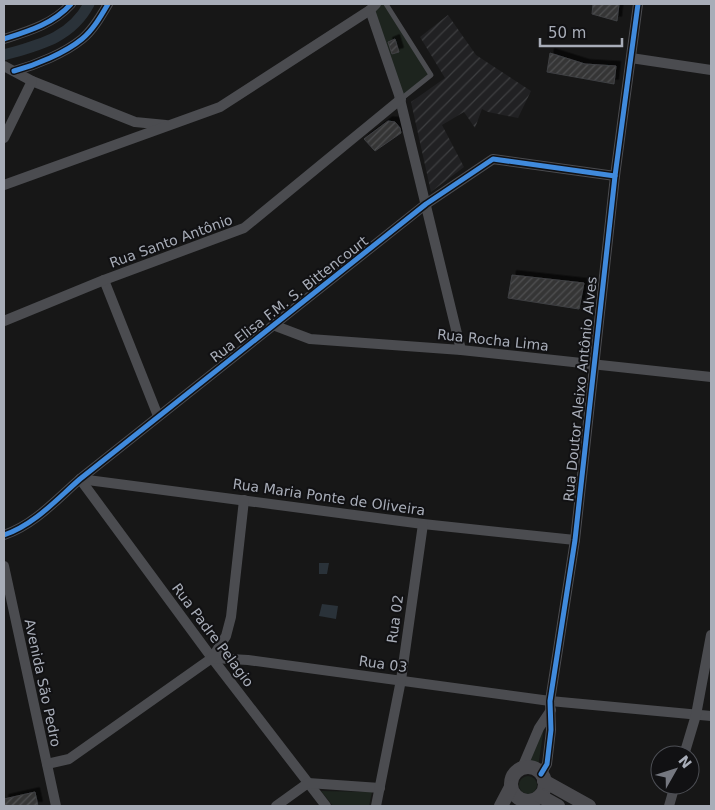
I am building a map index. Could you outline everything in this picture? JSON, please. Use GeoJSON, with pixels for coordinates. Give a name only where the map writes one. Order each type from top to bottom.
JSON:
{"type":"FeatureCollection","features":[{"type":"Feature","properties":{"kind":"street"},"geometry":{"type":"LineString","coordinates":[[4,39],[34,30],[55,19],[70,4]]}},
{"type":"Feature","properties":{"kind":"street"},"geometry":{"type":"LineString","coordinates":[[14,71],[30,67],[65,50],[82,39],[93,27],[108,4]]}},
{"type":"Feature","properties":{"kind":"street"},"geometry":{"type":"LineString","coordinates":[[361,4],[373,7]]}},
{"type":"Feature","properties":{"kind":"street","name":"Rua Doutor Aleixo Antônio Alves"},"geometry":{"type":"LineString","coordinates":[[543,777],[548,764],[551,705],[575,540],[615,176],[638,4]]}},
{"type":"Feature","properties":{"kind":"street"},"geometry":{"type":"LineString","coordinates":[[373,7],[400,99],[461,350]]}},
{"type":"Feature","properties":{"kind":"street"},"geometry":{"type":"LineString","coordinates":[[4,185],[220,107],[373,7]]}},
{"type":"Feature","properties":{"kind":"street"},"geometry":{"type":"LineString","coordinates":[[631,58],[711,70]]}},
{"type":"Feature","properties":{"kind":"street"},"geometry":{"type":"LineString","coordinates":[[4,66],[32,81],[135,122],[169,126]]}},
{"type":"Feature","properties":{"kind":"street"},"geometry":{"type":"LineString","coordinates":[[4,138],[32,81]]}},
{"type":"Feature","properties":{"kind":"street","name":"Rua Santo Antônio"},"geometry":{"type":"LineString","coordinates":[[4,321],[104,280],[244,228],[400,99]]}},
{"type":"Feature","properties":{"kind":"street","name":"Rua Elisa F.M. S. Bittencourt"},"geometry":{"type":"LineString","coordinates":[[4,534],[13,532],[32,520],[80,478],[426,204],[493,159],[615,176]]}},
{"type":"Feature","properties":{"kind":"street"},"geometry":{"type":"LineString","coordinates":[[104,280],[158,416]]}},
{"type":"Feature","properties":{"kind":"street","name":"Rua Rocha Lima"},"geometry":{"type":"LineString","coordinates":[[273,325],[310,339],[461,350],[711,377]]}},
{"type":"Feature","properties":{"kind":"street","name":"Rua Maria Ponte de Oliveira"},"geometry":{"type":"LineString","coordinates":[[80,478],[423,524],[575,540]]}},
{"type":"Feature","properties":{"kind":"street","name":"Rua Padre Pelagio"},"geometry":{"type":"LineString","coordinates":[[80,478],[212,658],[326,806]]}},
{"type":"Feature","properties":{"kind":"street"},"geometry":{"type":"LineString","coordinates":[[46,764],[68,759],[212,658],[226,636],[231,617],[244,500]]}},
{"type":"Feature","properties":{"kind":"street","name":"Rua 02"},"geometry":{"type":"LineString","coordinates":[[376,806],[401,680],[423,524]]}},
{"type":"Feature","properties":{"kind":"street","name":"Avenida São Pedro"},"geometry":{"type":"LineString","coordinates":[[4,566],[56,806]]}},
{"type":"Feature","properties":{"kind":"street"},"geometry":{"type":"LineString","coordinates":[[687,745],[696,715],[711,635]]}},
{"type":"Feature","properties":{"kind":"street","name":"Rua 03"},"geometry":{"type":"LineString","coordinates":[[212,658],[248,660],[401,680],[551,705],[711,716]]}},
{"type":"Feature","properties":{"kind":"street","name":"Rua Doutor Aleixo Antônio Alves"},"geometry":{"type":"LineString","coordinates":[[522,768],[551,705]]}},
{"type":"Feature","properties":{"kind":"street"},"geometry":{"type":"LineString","coordinates":[[501,806],[511,787],[514,774],[522,768],[534,769],[543,777],[589,806]]}},
{"type":"Feature","properties":{"kind":"street"},"geometry":{"type":"LineString","coordinates":[[529,802],[543,792],[543,777]]}},
{"type":"Feature","properties":{"kind":"street"},"geometry":{"type":"LineString","coordinates":[[276,806],[308,783],[380,788]]}},
{"type":"Feature","properties":{"kind":"street"},"geometry":{"type":"LineString","coordinates":[[511,787],[516,796],[529,802],[558,806]]}},
{"type":"Feature","properties":{"kind":"lane"},"geometry":{"type":"LineString","coordinates":[[386,4],[432,75],[400,99]]}},
{"type":"Feature","properties":{"kind":"shaded area"},"geometry":{"type":"Polygon","coordinates":[[[377,4],[384,4],[429,75],[402,97],[372,10],[377,4]]]}},
{"type":"Feature","properties":{"kind":"shaded area"},"geometry":{"type":"Polygon","coordinates":[[[448,15],[476,55],[531,91],[518,118],[482,109],[475,128],[464,112],[442,125],[464,167],[431,192],[411,102],[445,78],[420,37],[448,15]]]}},
{"type":"Feature","properties":{"kind":"shaded area"},"geometry":{"type":"Polygon","coordinates":[[[319,563],[329,563],[327,574],[319,574],[319,563]]]}},
{"type":"Feature","properties":{"kind":"shaded area"},"geometry":{"type":"Polygon","coordinates":[[[322,604],[338,606],[336,619],[319,616],[322,604]]]}},
{"type":"Feature","properties":{"kind":"shaded area"},"geometry":{"type":"Polygon","coordinates":[[[544,728],[538,767],[528,763],[544,728]]]}},
{"type":"Feature","properties":{"kind":"shaded area"},"geometry":{"type":"Polygon","coordinates":[[[524,776],[532,776],[537,781],[535,792],[524,794],[519,789],[519,781],[524,776]]]}},
{"type":"Feature","properties":{"kind":"shaded area"},"geometry":{"type":"Polygon","coordinates":[[[321,791],[372,792],[369,806],[333,806],[321,791]]]}},
{"type":"Feature","properties":{"kind":"building"},"geometry":{"type":"Polygon","coordinates":[[[593,4],[619,4],[617,21],[592,14],[593,4]]]}},
{"type":"Feature","properties":{"kind":"building"},"geometry":{"type":"Polygon","coordinates":[[[395,39],[399,52],[392,54],[388,42],[395,39]]]}},
{"type":"Feature","properties":{"kind":"building"},"geometry":{"type":"Polygon","coordinates":[[[550,53],[585,64],[616,66],[614,84],[547,72],[550,53]]]}},
{"type":"Feature","properties":{"kind":"building"},"geometry":{"type":"Polygon","coordinates":[[[388,121],[395,122],[400,128],[401,133],[375,151],[364,139],[388,121]]]}},
{"type":"Feature","properties":{"kind":"building"},"geometry":{"type":"Polygon","coordinates":[[[512,275],[584,283],[579,309],[508,298],[512,275]]]}},
{"type":"Feature","properties":{"kind":"building"},"geometry":{"type":"Polygon","coordinates":[[[35,792],[38,806],[4,806],[4,799],[35,792]]]}},
{"type":"Feature","properties":{"kind":"waterway"},"geometry":{"type":"LineString","coordinates":[[4,55],[30,48],[53,38],[73,25],[82,16],[89,4]]}},
{"type":"Feature","properties":{"kind":"cycle path"},"geometry":{"type":"LineString","coordinates":[[4,39],[48,22],[71,4]]}},
{"type":"Feature","properties":{"kind":"cycle path"},"geometry":{"type":"LineString","coordinates":[[14,71],[50,58],[75,44],[90,31],[108,4]]}},
{"type":"Feature","properties":{"kind":"cycle path"},"geometry":{"type":"LineString","coordinates":[[541,774],[547,764],[551,730],[550,701],[575,540],[615,176],[638,4]]}},
{"type":"Feature","properties":{"kind":"cycle path"},"geometry":{"type":"LineString","coordinates":[[4,535],[15,531],[35,518],[80,479],[426,204],[493,159],[615,176]]}}]}
